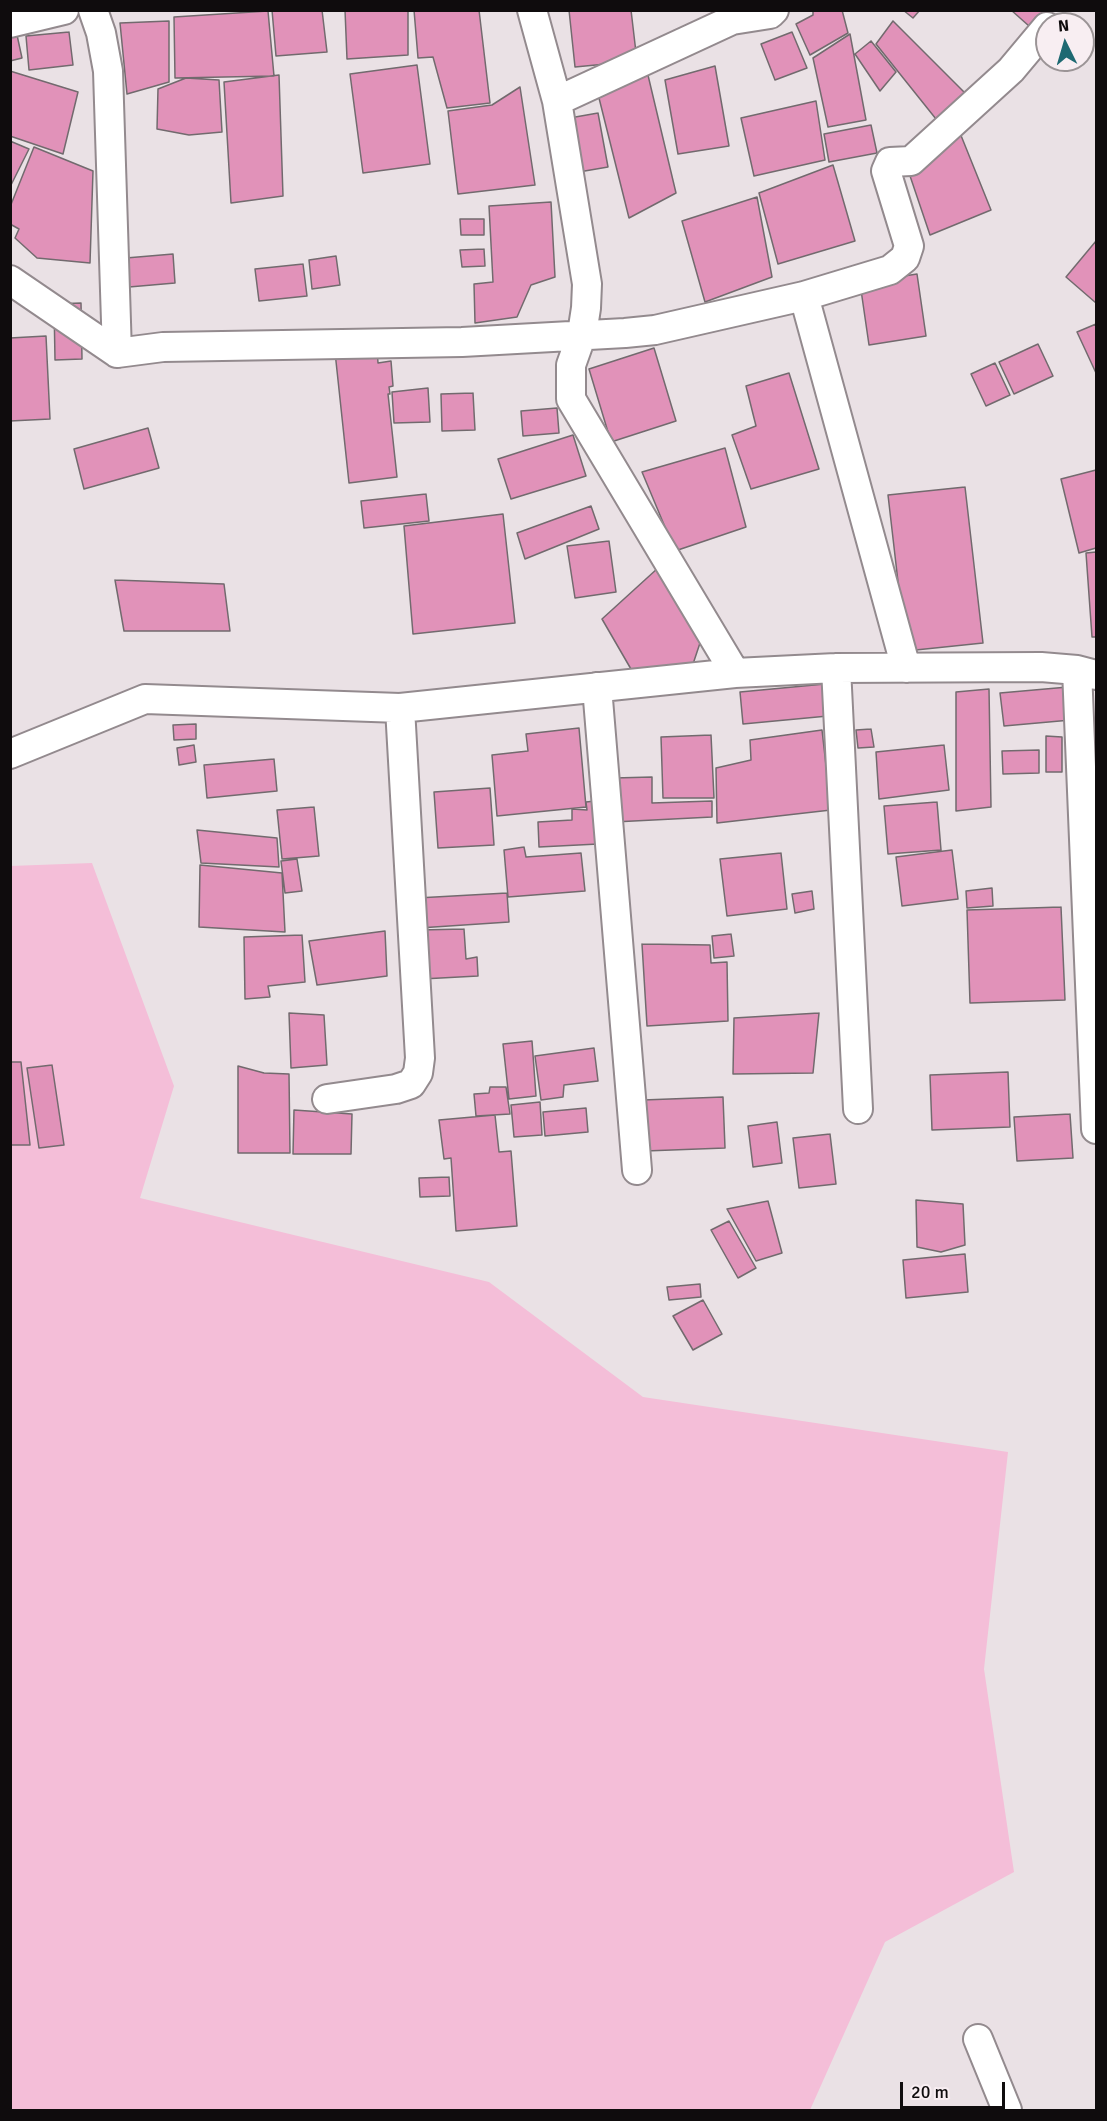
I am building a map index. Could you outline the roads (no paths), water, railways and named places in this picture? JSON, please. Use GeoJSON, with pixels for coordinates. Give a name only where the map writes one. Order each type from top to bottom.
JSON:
{"type":"FeatureCollection","features":[{"type":"Feature","properties":{"kind":"street"},"geometry":{"type":"LineString","coordinates":[[10,22],[64,10]]}},
{"type":"Feature","properties":{"kind":"street"},"geometry":{"type":"LineString","coordinates":[[93,10],[101,33],[108,71],[117,353]]}},
{"type":"Feature","properties":{"kind":"street"},"geometry":{"type":"LineString","coordinates":[[532,10],[556,101],[587,284],[582,334],[571,366],[571,399],[735,673]]}},
{"type":"Feature","properties":{"kind":"street"},"geometry":{"type":"LineString","coordinates":[[556,101],[732,20],[770,14],[774,10]]}},
{"type":"Feature","properties":{"kind":"street"},"geometry":{"type":"LineString","coordinates":[[10,280],[117,353],[163,347],[462,342],[625,333],[655,330],[804,296],[890,270],[905,258],[909,246],[886,171],[890,162],[911,161],[1011,70],[1035,41]]}},
{"type":"Feature","properties":{"kind":"street"},"geometry":{"type":"LineString","coordinates":[[804,296],[906,668]]}},
{"type":"Feature","properties":{"kind":"street"},"geometry":{"type":"LineString","coordinates":[[10,754],[145,699],[400,708],[735,673],[836,668],[1041,667],[1087,673],[1096,1130]]}},
{"type":"Feature","properties":{"kind":"street"},"geometry":{"type":"LineString","coordinates":[[836,668],[858,1109]]}},
{"type":"Feature","properties":{"kind":"street"},"geometry":{"type":"LineString","coordinates":[[597,687],[637,1170]]}},
{"type":"Feature","properties":{"kind":"street"},"geometry":{"type":"LineString","coordinates":[[327,1100],[396,1089],[411,1084],[418,1073],[420,1058],[400,708]]}},
{"type":"Feature","properties":{"kind":"street"},"geometry":{"type":"LineString","coordinates":[[978,2039],[1007,2110]]}}]}
